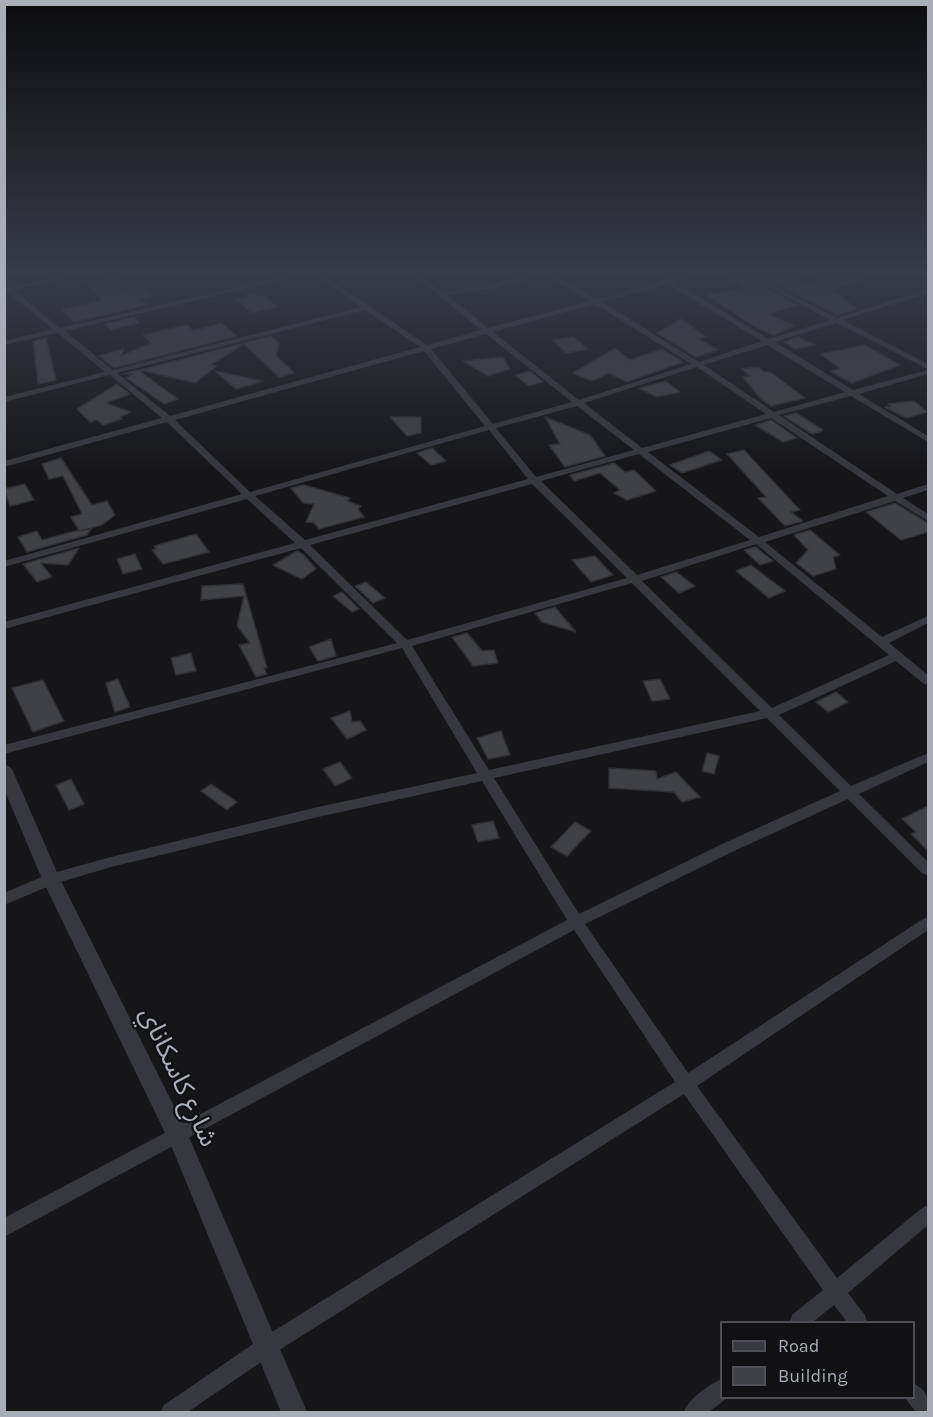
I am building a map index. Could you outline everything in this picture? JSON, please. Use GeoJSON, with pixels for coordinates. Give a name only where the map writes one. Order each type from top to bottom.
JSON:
{"type":"FeatureCollection","features":[{"type":"Feature","properties":{"kind":"street"},"geometry":{"type":"LineString","coordinates":[[72,341],[169,419],[304,545],[405,644],[576,922],[686,1084],[856,1321]]}},
{"type":"Feature","properties":{"kind":"street"},"geometry":{"type":"LineString","coordinates":[[4,400],[233,341]]}},
{"type":"Feature","properties":{"kind":"street"},"geometry":{"type":"LineString","coordinates":[[415,341],[426,348],[535,481],[772,713],[928,870]]}},
{"type":"Feature","properties":{"kind":"street"},"geometry":{"type":"LineString","coordinates":[[4,464],[452,341]]}},
{"type":"Feature","properties":{"kind":"street"},"geometry":{"type":"LineString","coordinates":[[498,341],[644,451],[928,681]]}},
{"type":"Feature","properties":{"kind":"street"},"geometry":{"type":"LineString","coordinates":[[661,341],[928,518]]}},
{"type":"Feature","properties":{"kind":"street"},"geometry":{"type":"LineString","coordinates":[[879,341],[928,367]]}},
{"type":"Feature","properties":{"kind":"street"},"geometry":{"type":"LineString","coordinates":[[4,564],[578,403],[772,342],[928,439]]}},
{"type":"Feature","properties":{"kind":"street"},"geometry":{"type":"LineString","coordinates":[[4,626],[928,372]]}},
{"type":"Feature","properties":{"kind":"street"},"geometry":{"type":"LineString","coordinates":[[4,750],[405,644],[636,579],[928,487]]}},
{"type":"Feature","properties":{"kind":"street"},"geometry":{"type":"LineString","coordinates":[[882,642],[928,619]]}},
{"type":"Feature","properties":{"kind":"street"},"geometry":{"type":"LineString","coordinates":[[4,899],[51,879],[111,862],[483,774],[772,713],[896,656]]}},
{"type":"Feature","properties":{"kind":"street"},"geometry":{"type":"LineString","coordinates":[[4,1228],[178,1137],[576,922],[727,848],[928,757]]}},
{"type":"Feature","properties":{"kind":"street","name":"شارع كاسكاناي"},"geometry":{"type":"LineString","coordinates":[[4,769],[51,879],[178,1137],[294,1413]]}},
{"type":"Feature","properties":{"kind":"street"},"geometry":{"type":"LineString","coordinates":[[171,1413],[266,1347],[686,1084],[928,923]]}},
{"type":"Feature","properties":{"kind":"street"},"geometry":{"type":"LineString","coordinates":[[801,1321],[928,1214]]}},
{"type":"Feature","properties":{"kind":"street"},"geometry":{"type":"LineString","coordinates":[[694,1413],[720,1391]]}},
{"type":"Feature","properties":{"kind":"street"},"geometry":{"type":"LineString","coordinates":[[915,1395],[928,1413]]}},
{"type":"Feature","properties":{"kind":"building"},"geometry":{"type":"Polygon","coordinates":[[[33,341],[47,341],[56,380],[38,384],[33,341]]]}},
{"type":"Feature","properties":{"kind":"building"},"geometry":{"type":"Polygon","coordinates":[[[149,341],[217,341],[114,368],[99,356],[124,349],[121,356],[151,343],[149,341]]]}},
{"type":"Feature","properties":{"kind":"building"},"geometry":{"type":"Polygon","coordinates":[[[251,341],[277,341],[279,343],[276,356],[295,373],[279,377],[244,344],[210,365],[217,366],[195,383],[140,370],[251,341]]]}},
{"type":"Feature","properties":{"kind":"building"},"geometry":{"type":"Polygon","coordinates":[[[554,341],[579,341],[588,349],[566,353],[554,341]]]}},
{"type":"Feature","properties":{"kind":"building"},"geometry":{"type":"Polygon","coordinates":[[[670,341],[703,341],[718,350],[696,357],[670,341]]]}},
{"type":"Feature","properties":{"kind":"building"},"geometry":{"type":"Polygon","coordinates":[[[807,341],[815,345],[795,349],[784,342],[807,341]]]}},
{"type":"Feature","properties":{"kind":"building"},"geometry":{"type":"Polygon","coordinates":[[[864,345],[900,365],[852,383],[830,371],[840,369],[821,354],[864,345]]]}},
{"type":"Feature","properties":{"kind":"building"},"geometry":{"type":"Polygon","coordinates":[[[615,348],[630,360],[662,349],[683,362],[627,382],[609,373],[592,381],[573,373],[615,348]]]}},
{"type":"Feature","properties":{"kind":"building"},"geometry":{"type":"Polygon","coordinates":[[[503,357],[510,369],[488,376],[463,361],[503,357]]]}},
{"type":"Feature","properties":{"kind":"building"},"geometry":{"type":"Polygon","coordinates":[[[758,367],[764,372],[770,372],[805,398],[771,406],[761,399],[743,377],[750,376],[742,369],[758,367]]]}},
{"type":"Feature","properties":{"kind":"building"},"geometry":{"type":"Polygon","coordinates":[[[138,370],[178,399],[164,404],[126,378],[133,374],[122,374],[138,370]]]}},
{"type":"Feature","properties":{"kind":"building"},"geometry":{"type":"Polygon","coordinates":[[[215,371],[263,381],[236,389],[215,371]]]}},
{"type":"Feature","properties":{"kind":"building"},"geometry":{"type":"Polygon","coordinates":[[[530,371],[543,382],[529,386],[515,375],[530,371]]]}},
{"type":"Feature","properties":{"kind":"building"},"geometry":{"type":"Polygon","coordinates":[[[666,381],[680,392],[657,397],[639,388],[666,381]]]}},
{"type":"Feature","properties":{"kind":"building"},"geometry":{"type":"Polygon","coordinates":[[[117,384],[130,394],[106,403],[131,412],[120,417],[122,419],[103,425],[97,420],[90,422],[77,409],[117,384]]]}},
{"type":"Feature","properties":{"kind":"building"},"geometry":{"type":"Polygon","coordinates":[[[914,401],[927,412],[906,418],[885,407],[891,406],[888,404],[914,401]]]}},
{"type":"Feature","properties":{"kind":"building"},"geometry":{"type":"Polygon","coordinates":[[[796,413],[822,431],[812,434],[784,416],[796,413]]]}},
{"type":"Feature","properties":{"kind":"building"},"geometry":{"type":"Polygon","coordinates":[[[390,417],[421,417],[421,433],[407,436],[390,417]]]}},
{"type":"Feature","properties":{"kind":"building"},"geometry":{"type":"Polygon","coordinates":[[[545,417],[590,435],[605,456],[565,467],[549,445],[560,444],[545,417]]]}},
{"type":"Feature","properties":{"kind":"building"},"geometry":{"type":"Polygon","coordinates":[[[771,420],[797,438],[783,442],[755,425],[771,420]]]}},
{"type":"Feature","properties":{"kind":"building"},"geometry":{"type":"Polygon","coordinates":[[[432,448],[446,461],[431,465],[417,453],[432,448]]]}},
{"type":"Feature","properties":{"kind":"building"},"geometry":{"type":"Polygon","coordinates":[[[744,450],[800,510],[791,512],[803,521],[785,526],[758,498],[766,497],[727,454],[744,450]]]}},
{"type":"Feature","properties":{"kind":"building"},"geometry":{"type":"Polygon","coordinates":[[[709,451],[722,460],[682,473],[670,465],[709,451]]]}},
{"type":"Feature","properties":{"kind":"building"},"geometry":{"type":"Polygon","coordinates":[[[61,458],[92,505],[107,501],[115,515],[102,525],[80,531],[91,529],[87,535],[27,552],[18,537],[37,531],[42,540],[79,530],[71,517],[82,514],[63,476],[49,479],[42,464],[61,458]]]}},
{"type":"Feature","properties":{"kind":"building"},"geometry":{"type":"Polygon","coordinates":[[[614,463],[625,472],[634,470],[656,491],[627,500],[614,493],[620,490],[600,473],[574,481],[570,475],[614,463]]]}},
{"type":"Feature","properties":{"kind":"building"},"geometry":{"type":"Polygon","coordinates":[[[25,484],[34,500],[10,506],[4,489],[25,484]]]}},
{"type":"Feature","properties":{"kind":"building"},"geometry":{"type":"Polygon","coordinates":[[[304,485],[350,498],[347,501],[361,506],[358,509],[364,517],[319,529],[314,523],[306,522],[314,504],[303,503],[291,488],[304,485]]]}},
{"type":"Feature","properties":{"kind":"building"},"geometry":{"type":"Polygon","coordinates":[[[895,503],[928,523],[928,532],[901,540],[866,512],[895,503]]]}},
{"type":"Feature","properties":{"kind":"building"},"geometry":{"type":"Polygon","coordinates":[[[810,530],[840,555],[833,557],[836,569],[813,576],[796,563],[808,550],[794,535],[810,530]]]}},
{"type":"Feature","properties":{"kind":"building"},"geometry":{"type":"Polygon","coordinates":[[[196,534],[209,552],[163,564],[152,550],[156,549],[154,546],[196,534]]]}},
{"type":"Feature","properties":{"kind":"building"},"geometry":{"type":"Polygon","coordinates":[[[756,547],[773,561],[760,565],[744,550],[756,547]]]}},
{"type":"Feature","properties":{"kind":"building"},"geometry":{"type":"Polygon","coordinates":[[[79,548],[68,565],[41,563],[52,577],[37,582],[23,564],[79,548]]]}},
{"type":"Feature","properties":{"kind":"building"},"geometry":{"type":"Polygon","coordinates":[[[297,551],[304,555],[316,569],[302,579],[273,565],[297,551]]]}},
{"type":"Feature","properties":{"kind":"building"},"geometry":{"type":"Polygon","coordinates":[[[135,554],[142,569],[123,574],[117,559],[135,554]]]}},
{"type":"Feature","properties":{"kind":"building"},"geometry":{"type":"Polygon","coordinates":[[[595,556],[613,575],[591,582],[572,560],[595,556]]]}},
{"type":"Feature","properties":{"kind":"building"},"geometry":{"type":"Polygon","coordinates":[[[751,565],[785,591],[769,598],[736,571],[751,565]]]}},
{"type":"Feature","properties":{"kind":"building"},"geometry":{"type":"Polygon","coordinates":[[[676,572],[695,586],[679,593],[661,577],[676,572]]]}},
{"type":"Feature","properties":{"kind":"building"},"geometry":{"type":"Polygon","coordinates":[[[366,582],[385,598],[373,603],[355,586],[366,582]]]}},
{"type":"Feature","properties":{"kind":"building"},"geometry":{"type":"Polygon","coordinates":[[[243,584],[267,668],[264,668],[267,674],[256,677],[239,645],[250,643],[237,626],[244,596],[201,600],[202,586],[243,584]]]}},
{"type":"Feature","properties":{"kind":"building"},"geometry":{"type":"Polygon","coordinates":[[[342,592],[359,609],[352,612],[333,596],[342,592]]]}},
{"type":"Feature","properties":{"kind":"building"},"geometry":{"type":"Polygon","coordinates":[[[555,607],[576,632],[542,622],[535,613],[555,607]]]}},
{"type":"Feature","properties":{"kind":"building"},"geometry":{"type":"Polygon","coordinates":[[[467,633],[482,651],[494,650],[498,663],[473,666],[452,637],[467,633]]]}},
{"type":"Feature","properties":{"kind":"building"},"geometry":{"type":"Polygon","coordinates":[[[331,639],[336,656],[318,661],[309,647],[331,639]]]}},
{"type":"Feature","properties":{"kind":"building"},"geometry":{"type":"Polygon","coordinates":[[[191,653],[196,671],[176,675],[171,658],[191,653]]]}},
{"type":"Feature","properties":{"kind":"building"},"geometry":{"type":"Polygon","coordinates":[[[118,679],[130,707],[115,712],[106,683],[118,679]]]}},
{"type":"Feature","properties":{"kind":"building"},"geometry":{"type":"Polygon","coordinates":[[[660,679],[670,699],[652,701],[643,681],[660,679]]]}},
{"type":"Feature","properties":{"kind":"building"},"geometry":{"type":"Polygon","coordinates":[[[43,680],[64,721],[33,732],[12,688],[43,680]]]}},
{"type":"Feature","properties":{"kind":"building"},"geometry":{"type":"Polygon","coordinates":[[[836,692],[848,702],[828,712],[816,702],[836,692]]]}},
{"type":"Feature","properties":{"kind":"building"},"geometry":{"type":"Polygon","coordinates":[[[350,711],[352,722],[360,721],[366,730],[347,739],[331,718],[350,711]]]}},
{"type":"Feature","properties":{"kind":"building"},"geometry":{"type":"Polygon","coordinates":[[[501,731],[510,755],[488,759],[477,738],[501,731]]]}},
{"type":"Feature","properties":{"kind":"building"},"geometry":{"type":"Polygon","coordinates":[[[707,753],[719,756],[714,774],[702,771],[707,753]]]}},
{"type":"Feature","properties":{"kind":"building"},"geometry":{"type":"Polygon","coordinates":[[[340,762],[352,778],[335,786],[323,769],[340,762]]]}},
{"type":"Feature","properties":{"kind":"building"},"geometry":{"type":"Polygon","coordinates":[[[609,768],[656,771],[657,779],[676,772],[700,797],[682,802],[674,792],[609,788],[609,768]]]}},
{"type":"Feature","properties":{"kind":"building"},"geometry":{"type":"Polygon","coordinates":[[[71,779],[84,804],[69,810],[56,785],[71,779]]]}},
{"type":"Feature","properties":{"kind":"building"},"geometry":{"type":"Polygon","coordinates":[[[211,784],[237,802],[227,810],[201,791],[211,784]]]}},
{"type":"Feature","properties":{"kind":"building"},"geometry":{"type":"Polygon","coordinates":[[[928,806],[928,851],[911,834],[916,832],[902,819],[928,806]]]}},
{"type":"Feature","properties":{"kind":"building"},"geometry":{"type":"Polygon","coordinates":[[[493,821],[499,838],[478,842],[472,825],[493,821]]]}},
{"type":"Feature","properties":{"kind":"building"},"geometry":{"type":"Polygon","coordinates":[[[575,822],[591,831],[567,856],[551,847],[575,822]]]}}]}
